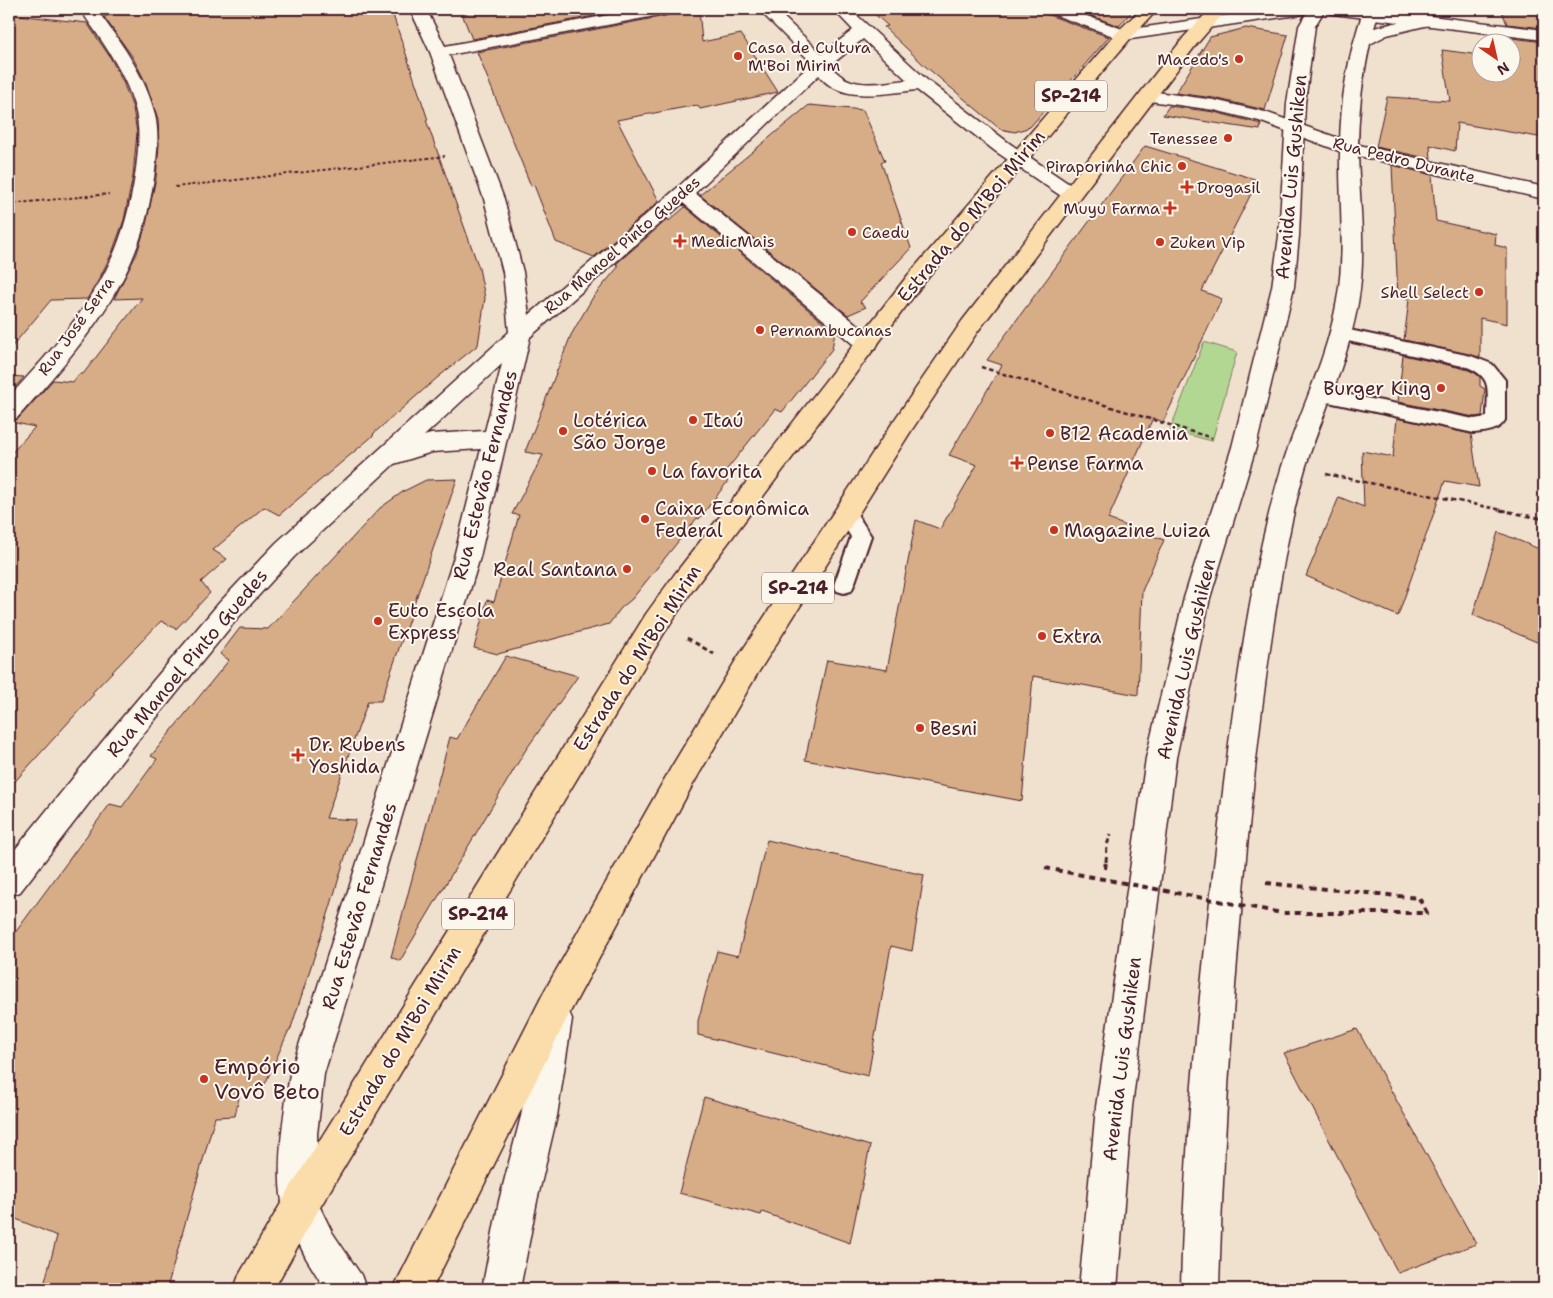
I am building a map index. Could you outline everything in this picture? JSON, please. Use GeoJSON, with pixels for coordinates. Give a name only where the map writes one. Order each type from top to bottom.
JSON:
{"type":"FeatureCollection","features":[{"type":"Feature","properties":{"kind":"main road","name":"Estrada do M'Boi Mirim"},"geometry":{"type":"LineString","coordinates":[[253,1289],[300,1206],[656,622],[683,583],[915,280],[1124,35],[1150,9]]}},
{"type":"Feature","properties":{"kind":"main road","name":"SP-214"},"geometry":{"type":"LineString","coordinates":[[412,1289],[557,1002],[682,776],[746,668],[970,326],[1071,194],[1213,15]]}},
{"type":"Feature","properties":{"kind":"street","name":"Rua José Serra"},"geometry":{"type":"LineString","coordinates":[[9,412],[54,361],[114,276],[132,232],[142,190],[149,143],[144,108],[123,57],[88,9]]}},
{"type":"Feature","properties":{"kind":"street","name":"Rua Estevão Fernandes"},"geometry":{"type":"LineString","coordinates":[[300,1206],[299,1134],[307,1074],[467,557],[520,334],[513,272],[494,199],[439,52],[418,9]]}},
{"type":"Feature","properties":{"kind":"street"},"geometry":{"type":"LineString","coordinates":[[439,52],[665,9]]}},
{"type":"Feature","properties":{"kind":"street"},"geometry":{"type":"LineString","coordinates":[[766,9],[821,64],[827,75],[836,82],[848,86],[875,88],[921,84]]}},
{"type":"Feature","properties":{"kind":"street"},"geometry":{"type":"LineString","coordinates":[[841,9],[921,84],[1018,158],[1071,194]]}},
{"type":"Feature","properties":{"kind":"street"},"geometry":{"type":"LineString","coordinates":[[1053,9],[1124,35],[1213,15],[1304,9]]}},
{"type":"Feature","properties":{"kind":"street","name":"Avenida Luis Gushiken"},"geometry":{"type":"LineString","coordinates":[[1098,1289],[1114,1107],[1162,758],[1197,598],[1244,447],[1283,287],[1289,236],[1294,127],[1308,26],[1317,9]]}},
{"type":"Feature","properties":{"kind":"street"},"geometry":{"type":"LineString","coordinates":[[1333,9],[1371,11],[1544,36]]}},
{"type":"Feature","properties":{"kind":"street"},"geometry":{"type":"LineString","coordinates":[[1414,9],[1427,20]]}},
{"type":"Feature","properties":{"kind":"street"},"geometry":{"type":"LineString","coordinates":[[1361,42],[1381,31],[1427,20],[1451,9]]}},
{"type":"Feature","properties":{"kind":"street"},"geometry":{"type":"LineString","coordinates":[[1200,1289],[1203,1187],[1218,966],[1250,681],[1283,503],[1332,364],[1348,302],[1352,258],[1350,119],[1361,42],[1371,11]]}},
{"type":"Feature","properties":{"kind":"street","name":"Rua Manoel Pinto Guedes"},"geometry":{"type":"LineString","coordinates":[[9,881],[125,735],[228,611],[285,550],[520,334],[683,192],[821,64],[864,30]]}},
{"type":"Feature","properties":{"kind":"street","name":"Rua Pedro Durante"},"geometry":{"type":"LineString","coordinates":[[1149,96],[1214,105],[1265,117],[1349,148],[1544,193]]}},
{"type":"Feature","properties":{"kind":"street"},"geometry":{"type":"LineString","coordinates":[[683,192],[867,344]]}},
{"type":"Feature","properties":{"kind":"street","name":"Rua Manoel Pinto Guedes"},"geometry":{"type":"LineString","coordinates":[[382,461],[400,452],[431,443],[495,440]]}},
{"type":"Feature","properties":{"kind":"street"},"geometry":{"type":"LineString","coordinates":[[506,1288],[518,1201],[539,1116],[557,1002]]}},
{"type":"Feature","properties":{"kind":"street"},"geometry":{"type":"LineString","coordinates":[[300,1206],[319,1245],[347,1289]]}},
{"type":"Feature","properties":{"kind":"lane"},"geometry":{"type":"LineString","coordinates":[[1320,395],[1474,426],[1487,425],[1496,420],[1496,380],[1486,368],[1471,362],[1340,334]]}},
{"type":"Feature","properties":{"kind":"lane"},"geometry":{"type":"LineString","coordinates":[[844,586],[861,536],[846,513]]}},
{"type":"Feature","properties":{"kind":"path"},"geometry":{"type":"LineString","coordinates":[[9,204],[475,152]]}},
{"type":"Feature","properties":{"kind":"path"},"geometry":{"type":"LineString","coordinates":[[950,357],[1160,424],[1244,447]]}},
{"type":"Feature","properties":{"kind":"path"},"geometry":{"type":"LineString","coordinates":[[1294,468],[1544,519]]}},
{"type":"Feature","properties":{"kind":"path"},"geometry":{"type":"LineString","coordinates":[[656,622],[722,658],[746,668]]}},
{"type":"Feature","properties":{"kind":"path"},"geometry":{"type":"LineString","coordinates":[[1045,868],[1282,913],[1427,913],[1419,898],[1260,882]]}},
{"type":"Feature","properties":{"kind":"green space"},"geometry":{"type":"Polygon","coordinates":[[[1204,342],[1237,352],[1212,441],[1170,430],[1204,342]]]}},
{"type":"Feature","properties":{"kind":"building"},"geometry":{"type":"Polygon","coordinates":[[[126,9],[391,9],[428,120],[426,120],[479,268],[485,298],[478,345],[437,378],[374,435],[279,515],[264,507],[213,550],[227,559],[201,582],[210,593],[176,629],[161,621],[92,693],[94,694],[9,788],[9,456],[35,427],[11,422],[18,419],[53,380],[73,382],[79,374],[83,374],[142,298],[114,299],[137,253],[146,225],[156,178],[159,145],[158,119],[146,83],[132,56],[104,17],[126,9]]]}},
{"type":"Feature","properties":{"kind":"building"},"geometry":{"type":"Polygon","coordinates":[[[460,9],[631,9],[472,39],[460,9]]]}},
{"type":"Feature","properties":{"kind":"building"},"geometry":{"type":"Polygon","coordinates":[[[675,9],[699,9],[702,42],[741,34],[778,92],[700,109],[697,105],[617,120],[659,201],[594,257],[556,242],[534,185],[531,186],[477,52],[665,16],[672,14],[675,9]]]}},
{"type":"Feature","properties":{"kind":"building"},"geometry":{"type":"Polygon","coordinates":[[[869,9],[1043,9],[1046,14],[1109,37],[1030,127],[1015,132],[1000,129],[925,66],[884,27],[888,26],[869,9]]]}},
{"type":"Feature","properties":{"kind":"building"},"geometry":{"type":"Polygon","coordinates":[[[1073,9],[1134,9],[1119,26],[1073,9]]]}},
{"type":"Feature","properties":{"kind":"building"},"geometry":{"type":"Polygon","coordinates":[[[1501,9],[1544,9],[1544,28],[1507,24],[1501,9]]]}},
{"type":"Feature","properties":{"kind":"building"},"geometry":{"type":"Polygon","coordinates":[[[9,14],[87,23],[110,57],[123,82],[133,108],[137,133],[133,176],[124,220],[112,253],[98,281],[87,299],[51,300],[9,350],[9,93],[12,92],[9,74],[9,14]]]}},
{"type":"Feature","properties":{"kind":"building","name":"Macedo's"},"geometry":{"type":"Polygon","coordinates":[[[1246,28],[1288,35],[1265,110],[1214,98],[1176,93],[1210,37],[1246,28]]]}},
{"type":"Feature","properties":{"kind":"building"},"geometry":{"type":"Polygon","coordinates":[[[1520,39],[1544,42],[1544,138],[1457,123],[1455,151],[1430,145],[1431,159],[1376,147],[1387,97],[1450,101],[1442,50],[1470,54],[1470,82],[1520,82],[1520,39]]]}},
{"type":"Feature","properties":{"kind":"building"},"geometry":{"type":"Polygon","coordinates":[[[809,105],[863,110],[885,161],[881,162],[911,248],[860,302],[866,307],[848,315],[700,195],[809,105]]]}},
{"type":"Feature","properties":{"kind":"building"},"geometry":{"type":"Polygon","coordinates":[[[1169,106],[1214,112],[1261,124],[1260,130],[1163,115],[1169,106]]]}},
{"type":"Feature","properties":{"kind":"building"},"geometry":{"type":"Polygon","coordinates":[[[1145,146],[1258,180],[1202,291],[1222,299],[1163,422],[1153,418],[1108,519],[1164,540],[1142,591],[1138,695],[1033,676],[1022,801],[805,760],[827,660],[887,670],[916,520],[940,529],[977,465],[949,455],[1002,365],[987,360],[1145,146]]]}},
{"type":"Feature","properties":{"kind":"building"},"geometry":{"type":"Polygon","coordinates":[[[1392,165],[1432,175],[1436,221],[1496,234],[1495,245],[1507,248],[1507,324],[1480,318],[1480,357],[1404,340],[1409,299],[1398,297],[1392,165]]]}},
{"type":"Feature","properties":{"kind":"building"},"geometry":{"type":"Polygon","coordinates":[[[685,207],[835,332],[832,349],[782,412],[775,409],[720,478],[728,481],[699,519],[697,518],[632,599],[621,608],[609,624],[498,654],[474,648],[487,600],[494,602],[519,515],[512,514],[543,455],[525,452],[571,335],[593,297],[619,266],[616,264],[668,219],[669,221],[685,207]]]}},
{"type":"Feature","properties":{"kind":"building","name":"Burger King"},"geometry":{"type":"Polygon","coordinates":[[[1403,355],[1466,369],[1475,373],[1480,377],[1480,386],[1485,389],[1482,416],[1474,417],[1398,402],[1403,355]]]}},
{"type":"Feature","properties":{"kind":"building"},"geometry":{"type":"Polygon","coordinates":[[[9,376],[24,377],[9,394],[9,376]]]}},
{"type":"Feature","properties":{"kind":"building"},"geometry":{"type":"Polygon","coordinates":[[[1397,418],[1471,434],[1479,487],[1445,481],[1398,616],[1306,576],[1339,497],[1364,507],[1362,451],[1393,457],[1397,418]]]}},
{"type":"Feature","properties":{"kind":"building"},"geometry":{"type":"Polygon","coordinates":[[[457,479],[381,701],[368,701],[326,818],[356,820],[290,1031],[262,1091],[240,1093],[235,1116],[215,1117],[167,1288],[43,1289],[57,1236],[9,1216],[9,941],[110,804],[122,807],[157,759],[151,756],[229,660],[220,654],[240,628],[268,629],[380,508],[404,491],[426,480],[457,479]]]}},
{"type":"Feature","properties":{"kind":"building"},"geometry":{"type":"Polygon","coordinates":[[[1498,532],[1544,551],[1544,645],[1473,615],[1498,532]]]}},
{"type":"Feature","properties":{"kind":"building"},"geometry":{"type":"Polygon","coordinates":[[[506,656],[578,676],[525,751],[400,961],[391,957],[450,737],[457,739],[506,656]]]}},
{"type":"Feature","properties":{"kind":"building"},"geometry":{"type":"Polygon","coordinates":[[[767,840],[924,875],[912,951],[891,946],[868,1076],[698,1035],[698,1021],[717,951],[738,956],[767,840]]]}},
{"type":"Feature","properties":{"kind":"building"},"geometry":{"type":"Polygon","coordinates":[[[1357,1029],[1476,1244],[1398,1273],[1284,1053],[1357,1029]]]}},
{"type":"Feature","properties":{"kind":"building"},"geometry":{"type":"Polygon","coordinates":[[[704,1097],[870,1146],[850,1243],[762,1212],[761,1215],[679,1193],[704,1097]]]}},
{"type":"Feature","properties":{"kind":"place","name":"Casa de Cultura M'Boi Mirim"},"geometry":{"type":"Point","coordinates":[738,56]}},
{"type":"Feature","properties":{"kind":"place","name":"Macedo's"},"geometry":{"type":"Point","coordinates":[1239,59]}},
{"type":"Feature","properties":{"kind":"place","name":"Tenessee"},"geometry":{"type":"Point","coordinates":[1228,138]}},
{"type":"Feature","properties":{"kind":"place","name":"Piraporinha Chic"},"geometry":{"type":"Point","coordinates":[1182,166]}},
{"type":"Feature","properties":{"kind":"place","name":"Drogasil"},"geometry":{"type":"Point","coordinates":[1187,187]}},
{"type":"Feature","properties":{"kind":"place","name":"Muyu Farma"},"geometry":{"type":"Point","coordinates":[1170,208]}},
{"type":"Feature","properties":{"kind":"place","name":"Caedu"},"geometry":{"type":"Point","coordinates":[852,232]}},
{"type":"Feature","properties":{"kind":"place","name":"MedicMais"},"geometry":{"type":"Point","coordinates":[680,241]}},
{"type":"Feature","properties":{"kind":"place","name":"Zuken Vip"},"geometry":{"type":"Point","coordinates":[1160,242]}},
{"type":"Feature","properties":{"kind":"place","name":"Shell Select"},"geometry":{"type":"Point","coordinates":[1479,292]}},
{"type":"Feature","properties":{"kind":"place","name":"Pernambucanas"},"geometry":{"type":"Point","coordinates":[760,330]}},
{"type":"Feature","properties":{"kind":"place","name":"Burger King"},"geometry":{"type":"Point","coordinates":[1441,388]}},
{"type":"Feature","properties":{"kind":"place","name":"Itaú"},"geometry":{"type":"Point","coordinates":[693,420]}},
{"type":"Feature","properties":{"kind":"place","name":"Lotérica São Jorge"},"geometry":{"type":"Point","coordinates":[563,431]}},
{"type":"Feature","properties":{"kind":"place","name":"B12 Academia"},"geometry":{"type":"Point","coordinates":[1050,433]}},
{"type":"Feature","properties":{"kind":"place","name":"Pense Farma"},"geometry":{"type":"Point","coordinates":[1017,463]}},
{"type":"Feature","properties":{"kind":"place","name":"La favorita"},"geometry":{"type":"Point","coordinates":[652,471]}},
{"type":"Feature","properties":{"kind":"place","name":"Caixa Econômica Federal"},"geometry":{"type":"Point","coordinates":[645,519]}},
{"type":"Feature","properties":{"kind":"place","name":"Magazine Luiza"},"geometry":{"type":"Point","coordinates":[1054,530]}},
{"type":"Feature","properties":{"kind":"place","name":"Real Santana"},"geometry":{"type":"Point","coordinates":[627,569]}},
{"type":"Feature","properties":{"kind":"place","name":"Euto Escola Express"},"geometry":{"type":"Point","coordinates":[378,621]}},
{"type":"Feature","properties":{"kind":"place","name":"Extra"},"geometry":{"type":"Point","coordinates":[1042,636]}},
{"type":"Feature","properties":{"kind":"place","name":"Besni"},"geometry":{"type":"Point","coordinates":[920,728]}},
{"type":"Feature","properties":{"kind":"place","name":"Dr. Rubens Yoshida"},"geometry":{"type":"Point","coordinates":[298,755]}},
{"type":"Feature","properties":{"kind":"place","name":"Empório Vovô Beto"},"geometry":{"type":"Point","coordinates":[204,1079]}}]}
